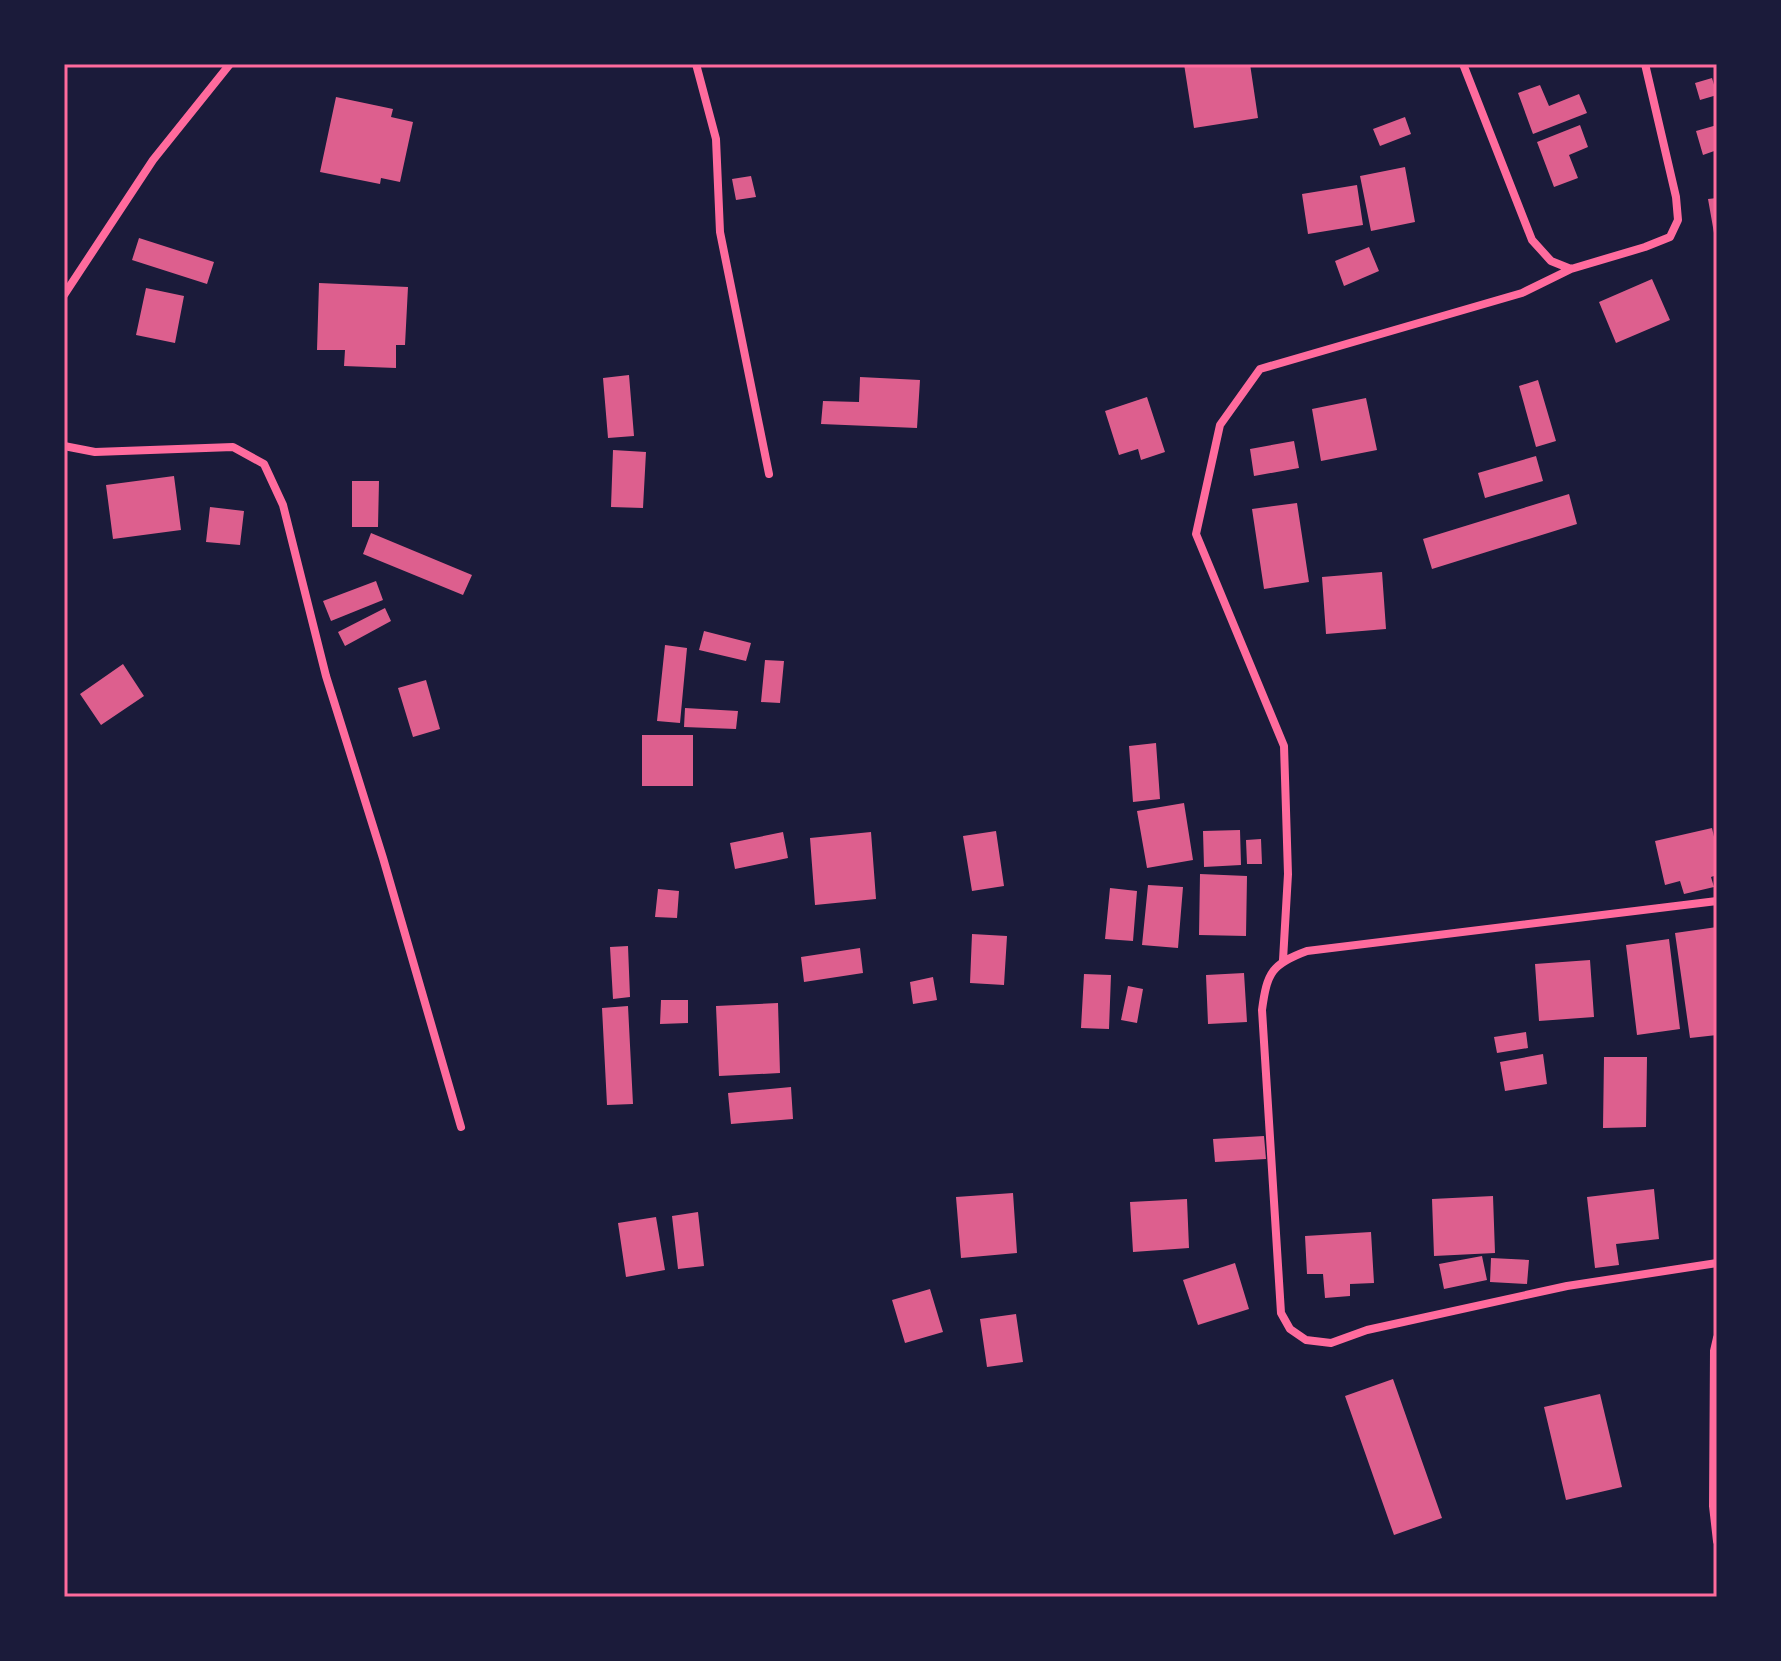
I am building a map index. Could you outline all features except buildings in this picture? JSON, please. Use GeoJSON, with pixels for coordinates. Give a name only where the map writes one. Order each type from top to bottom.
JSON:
{"type":"FeatureCollection","features":[{"type":"Feature","properties":{"kind":"street"},"geometry":{"type":"LineString","coordinates":[[64,295],[153,160],[230,64]]}},
{"type":"Feature","properties":{"kind":"street"},"geometry":{"type":"LineString","coordinates":[[696,64],[716,139],[720,232],[769,474]]}},
{"type":"Feature","properties":{"kind":"street"},"geometry":{"type":"LineString","coordinates":[[1463,64],[1532,240],[1551,261],[1571,269]]}},
{"type":"Feature","properties":{"kind":"street"},"geometry":{"type":"LineString","coordinates":[[1283,960],[1288,874],[1284,746],[1196,534],[1220,425],[1260,369],[1522,293],[1571,269],[1670,237],[1678,220],[1676,197],[1645,64]]}},
{"type":"Feature","properties":{"kind":"street"},"geometry":{"type":"LineString","coordinates":[[64,446],[95,452],[233,447],[264,464],[283,505],[326,676],[383,858],[461,1127]]}},
{"type":"Feature","properties":{"kind":"street"},"geometry":{"type":"LineString","coordinates":[[1717,901],[1307,951],[1283,960],[1269,977],[1262,1010],[1281,1313],[1290,1329],[1306,1340],[1331,1343],[1367,1330],[1567,1286],[1717,1263]]}},
{"type":"Feature","properties":{"kind":"street"},"geometry":{"type":"LineString","coordinates":[[1717,1338],[1714,1351],[1713,1444],[1713,1506],[1717,1541]]}}]}
